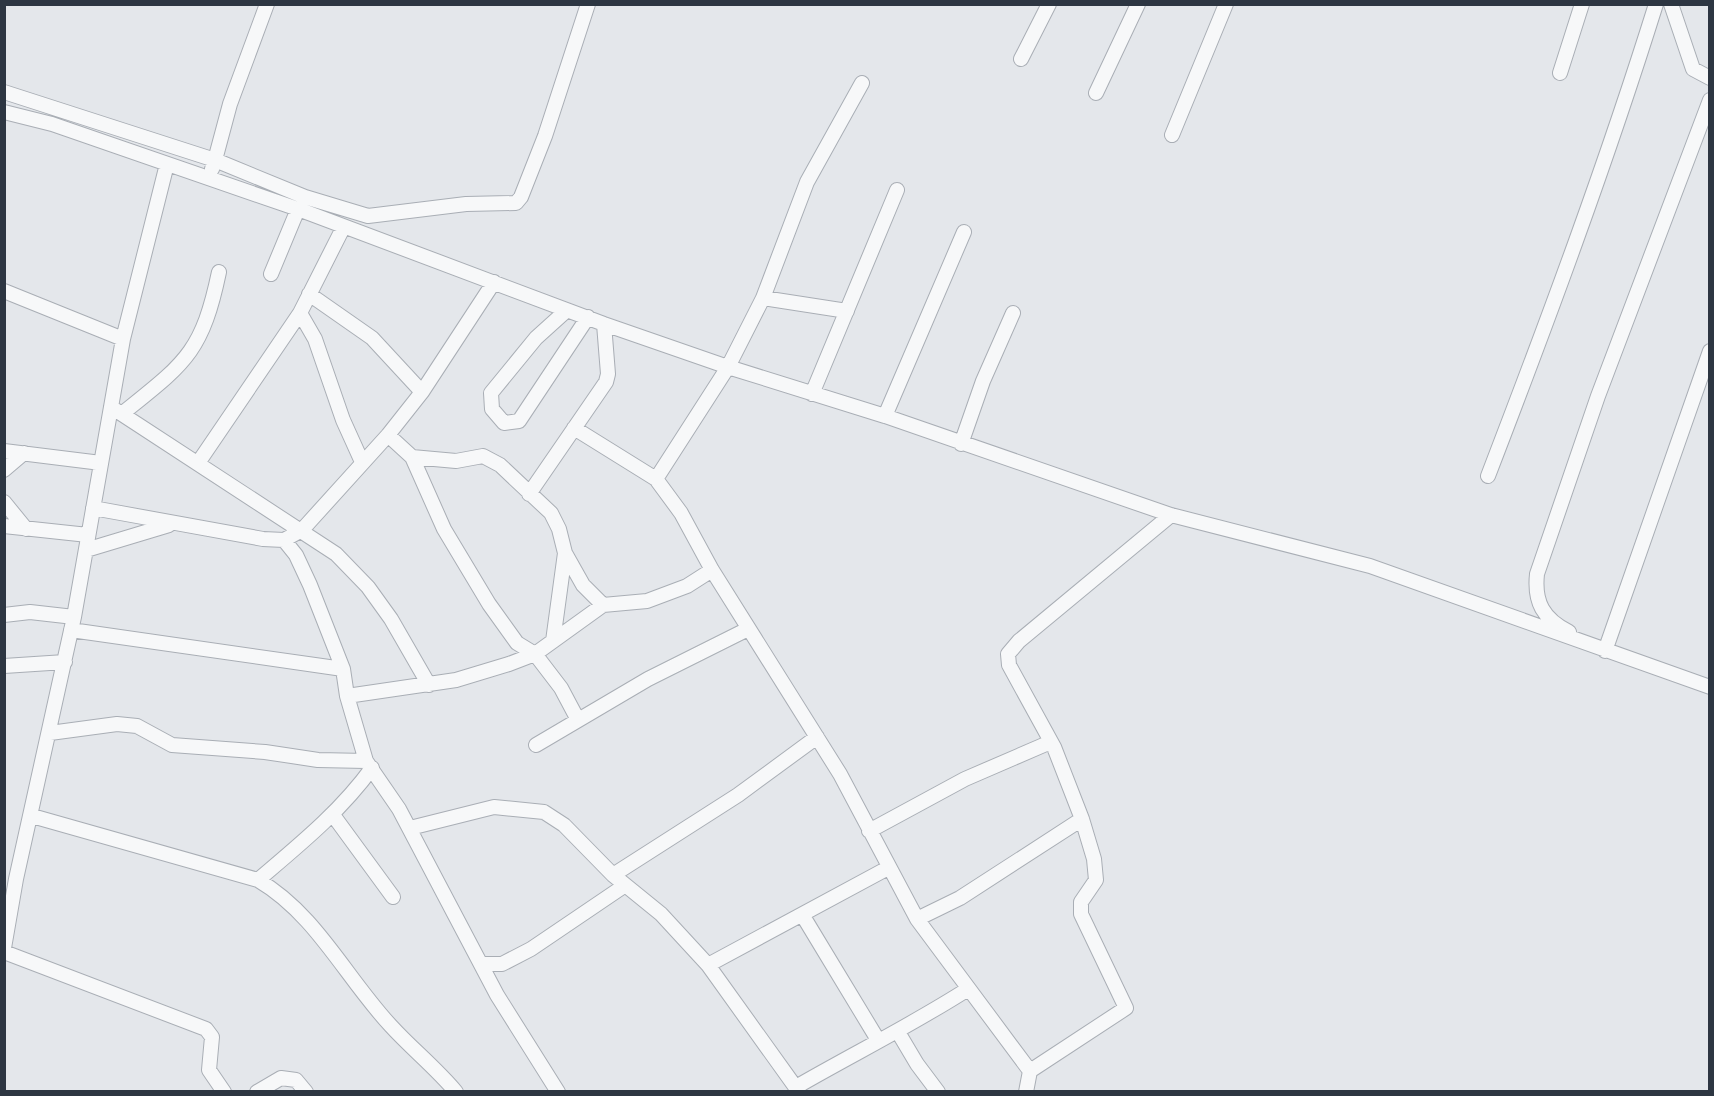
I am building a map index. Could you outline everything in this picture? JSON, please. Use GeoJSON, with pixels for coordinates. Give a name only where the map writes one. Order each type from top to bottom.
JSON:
{"type":"FeatureCollection","features":[{"type":"Feature","properties":{"kind":"street"},"geometry":{"type":"LineString","coordinates":[[209,180],[230,104],[267,4]]}},
{"type":"Feature","properties":{"kind":"street"},"geometry":{"type":"LineString","coordinates":[[4,92],[215,160],[305,197],[368,216],[466,204],[516,203],[521,197],[545,136],[588,4]]}},
{"type":"Feature","properties":{"kind":"street"},"geometry":{"type":"LineString","coordinates":[[1021,59],[1049,4]]}},
{"type":"Feature","properties":{"kind":"street"},"geometry":{"type":"LineString","coordinates":[[1096,93],[1138,4]]}},
{"type":"Feature","properties":{"kind":"street"},"geometry":{"type":"LineString","coordinates":[[1172,135],[1226,4]]}},
{"type":"Feature","properties":{"kind":"street"},"geometry":{"type":"LineString","coordinates":[[1560,73],[1582,4]]}},
{"type":"Feature","properties":{"kind":"street"},"geometry":{"type":"LineString","coordinates":[[1488,476],[1546,327],[1622,113],[1656,4]]}},
{"type":"Feature","properties":{"kind":"street"},"geometry":{"type":"LineString","coordinates":[[1671,4],[1693,69],[1710,78]]}},
{"type":"Feature","properties":{"kind":"street"},"geometry":{"type":"LineString","coordinates":[[656,478],[728,367],[763,298],[807,182],[862,83]]}},
{"type":"Feature","properties":{"kind":"street"},"geometry":{"type":"LineString","coordinates":[[1605,651],[1553,621],[1536,598],[1537,574],[1595,407],[1710,100]]}},
{"type":"Feature","properties":{"kind":"street"},"geometry":{"type":"LineString","coordinates":[[5,112],[52,124],[298,209],[343,228],[604,324],[728,367],[885,416],[1171,516],[1370,566],[1710,687]]}},
{"type":"Feature","properties":{"kind":"street"},"geometry":{"type":"LineString","coordinates":[[167,164],[123,339],[117,410],[101,463],[72,623],[32,816],[10,884],[5,945],[206,1029],[212,1037],[209,1070],[224,1092]]}},
{"type":"Feature","properties":{"kind":"street"},"geometry":{"type":"LineString","coordinates":[[812,394],[897,190]]}},
{"type":"Feature","properties":{"kind":"street"},"geometry":{"type":"LineString","coordinates":[[272,274],[298,209]]}},
{"type":"Feature","properties":{"kind":"street"},"geometry":{"type":"LineString","coordinates":[[198,463],[300,314],[343,228]]}},
{"type":"Feature","properties":{"kind":"street"},"geometry":{"type":"LineString","coordinates":[[885,416],[964,232]]}},
{"type":"Feature","properties":{"kind":"street"},"geometry":{"type":"LineString","coordinates":[[117,410],[167,378],[191,353],[211,309],[219,272]]}},
{"type":"Feature","properties":{"kind":"street"},"geometry":{"type":"LineString","coordinates":[[93,508],[263,539],[284,540],[302,530],[388,435],[422,392],[495,282]]}},
{"type":"Feature","properties":{"kind":"street"},"geometry":{"type":"LineString","coordinates":[[4,291],[123,339]]}},
{"type":"Feature","properties":{"kind":"street"},"geometry":{"type":"LineString","coordinates":[[309,294],[372,338],[422,392]]}},
{"type":"Feature","properties":{"kind":"street"},"geometry":{"type":"LineString","coordinates":[[763,298],[847,310]]}},
{"type":"Feature","properties":{"kind":"street"},"geometry":{"type":"LineString","coordinates":[[567,310],[536,338],[491,393],[492,409],[504,423],[519,421],[588,317]]}},
{"type":"Feature","properties":{"kind":"street"},"geometry":{"type":"LineString","coordinates":[[300,314],[315,339],[343,420],[362,462]]}},
{"type":"Feature","properties":{"kind":"street"},"geometry":{"type":"LineString","coordinates":[[962,444],[986,372],[1013,314]]}},
{"type":"Feature","properties":{"kind":"street"},"geometry":{"type":"LineString","coordinates":[[529,494],[608,378],[604,324]]}},
{"type":"Feature","properties":{"kind":"street"},"geometry":{"type":"LineString","coordinates":[[1605,651],[1710,351]]}},
{"type":"Feature","properties":{"kind":"street"},"geometry":{"type":"LineString","coordinates":[[117,410],[336,554],[368,586],[392,619],[429,685]]}},
{"type":"Feature","properties":{"kind":"street"},"geometry":{"type":"LineString","coordinates":[[574,428],[656,478],[681,513],[712,570],[817,737],[917,919],[1030,1071]]}},
{"type":"Feature","properties":{"kind":"street"},"geometry":{"type":"LineString","coordinates":[[388,435],[412,457],[444,530],[489,604],[517,643],[535,654],[561,688],[578,720]]}},
{"type":"Feature","properties":{"kind":"street"},"geometry":{"type":"LineString","coordinates":[[4,451],[101,463]]}},
{"type":"Feature","properties":{"kind":"street"},"geometry":{"type":"LineString","coordinates":[[4,470],[24,453]]}},
{"type":"Feature","properties":{"kind":"street"},"geometry":{"type":"LineString","coordinates":[[412,457],[456,461],[483,456],[500,465],[551,513],[559,529],[565,553],[583,585],[603,605]]}},
{"type":"Feature","properties":{"kind":"street"},"geometry":{"type":"LineString","coordinates":[[4,502],[26,529]]}},
{"type":"Feature","properties":{"kind":"street"},"geometry":{"type":"LineString","coordinates":[[1026,1092],[1030,1071],[1126,1008],[1081,914],[1082,902],[1096,880],[1094,859],[1082,819],[1051,745],[1009,665],[1008,654],[1019,641],[1171,516]]}},
{"type":"Feature","properties":{"kind":"street"},"geometry":{"type":"LineString","coordinates":[[86,550],[171,524]]}},
{"type":"Feature","properties":{"kind":"street"},"geometry":{"type":"LineString","coordinates":[[4,526],[88,535]]}},
{"type":"Feature","properties":{"kind":"street"},"geometry":{"type":"LineString","coordinates":[[284,540],[296,555],[306,575],[342,669],[347,696],[369,765],[410,828],[514,1023],[558,1092]]}},
{"type":"Feature","properties":{"kind":"street"},"geometry":{"type":"LineString","coordinates":[[553,641],[565,553]]}},
{"type":"Feature","properties":{"kind":"street"},"geometry":{"type":"LineString","coordinates":[[347,696],[429,685],[484,673],[535,654],[603,605],[647,602],[687,586],[712,570]]}},
{"type":"Feature","properties":{"kind":"street"},"geometry":{"type":"LineString","coordinates":[[4,615],[30,612],[72,623],[342,669]]}},
{"type":"Feature","properties":{"kind":"street"},"geometry":{"type":"LineString","coordinates":[[536,745],[648,679],[748,629]]}},
{"type":"Feature","properties":{"kind":"street"},"geometry":{"type":"LineString","coordinates":[[4,666],[64,662]]}},
{"type":"Feature","properties":{"kind":"street"},"geometry":{"type":"LineString","coordinates":[[50,733],[117,724],[136,726],[172,745],[266,752],[369,765]]}},
{"type":"Feature","properties":{"kind":"street"},"geometry":{"type":"LineString","coordinates":[[612,875],[738,795],[817,737]]}},
{"type":"Feature","properties":{"kind":"street"},"geometry":{"type":"LineString","coordinates":[[869,831],[965,779],[1046,744],[1051,745]]}},
{"type":"Feature","properties":{"kind":"street"},"geometry":{"type":"LineString","coordinates":[[258,880],[354,794],[369,765]]}},
{"type":"Feature","properties":{"kind":"street"},"geometry":{"type":"LineString","coordinates":[[410,828],[485,808],[544,812],[571,831],[612,875],[661,914],[708,965],[797,1089],[968,989]]}},
{"type":"Feature","properties":{"kind":"street"},"geometry":{"type":"LineString","coordinates":[[333,815],[393,897]]}},
{"type":"Feature","properties":{"kind":"street"},"geometry":{"type":"LineString","coordinates":[[32,816],[258,880],[277,892],[298,912],[336,956],[390,1026],[440,1072],[456,1092]]}},
{"type":"Feature","properties":{"kind":"street"},"geometry":{"type":"LineString","coordinates":[[917,919],[972,891],[1082,819]]}},
{"type":"Feature","properties":{"kind":"street"},"geometry":{"type":"LineString","coordinates":[[708,965],[888,868]]}},
{"type":"Feature","properties":{"kind":"street"},"geometry":{"type":"LineString","coordinates":[[482,964],[502,964],[531,949],[624,886]]}},
{"type":"Feature","properties":{"kind":"street"},"geometry":{"type":"LineString","coordinates":[[802,916],[878,1040]]}},
{"type":"Feature","properties":{"kind":"street"},"geometry":{"type":"LineString","coordinates":[[898,1032],[916,1064],[938,1092]]}},
{"type":"Feature","properties":{"kind":"street"},"geometry":{"type":"LineString","coordinates":[[258,1092],[281,1078],[296,1080],[306,1092]]}}]}
